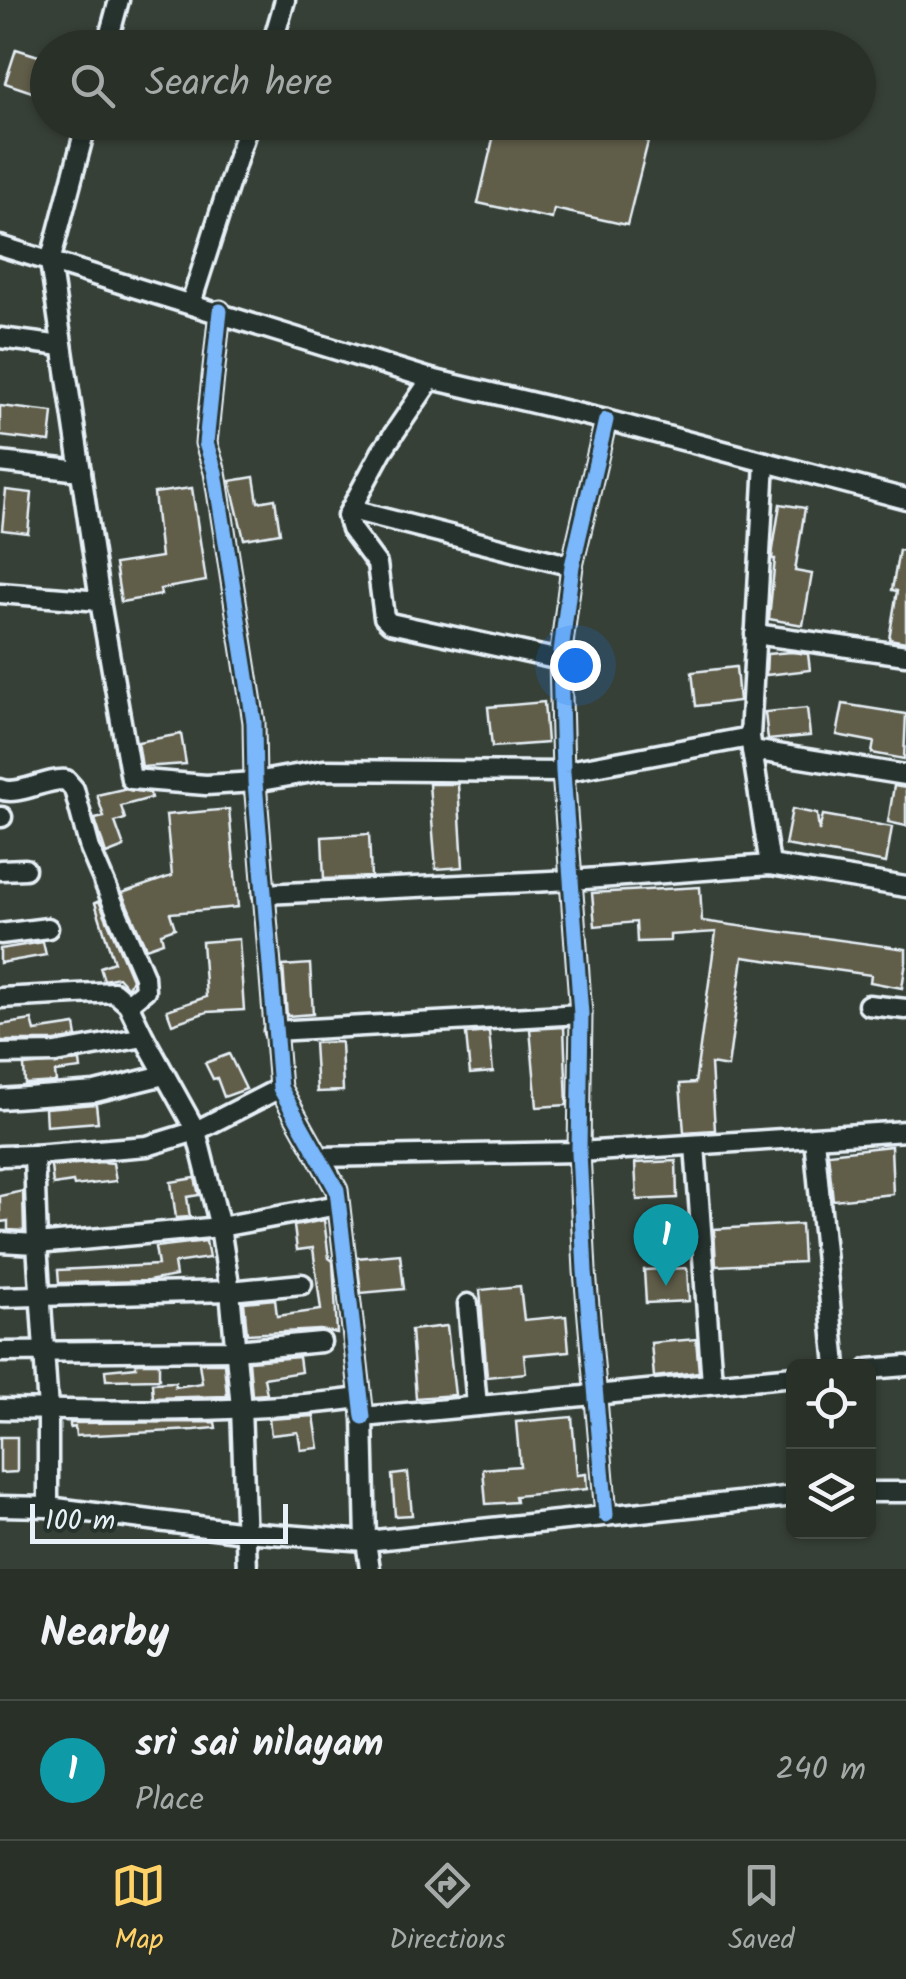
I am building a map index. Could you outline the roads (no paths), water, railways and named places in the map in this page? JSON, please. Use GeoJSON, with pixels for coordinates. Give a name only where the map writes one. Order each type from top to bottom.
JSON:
{"type":"FeatureCollection","features":[{"type":"Feature","properties":{"kind":"street"},"geometry":{"type":"LineString","coordinates":[[111,30],[119,0]]}},
{"type":"Feature","properties":{"kind":"street"},"geometry":{"type":"LineString","coordinates":[[276,30],[285,0]]}},
{"type":"Feature","properties":{"kind":"street"},"geometry":{"type":"LineString","coordinates":[[81,140],[50,262],[131,780],[206,785],[255,782],[324,770],[563,772],[751,744],[906,775]]}},
{"type":"Feature","properties":{"kind":"street"},"geometry":{"type":"LineString","coordinates":[[192,303],[243,140]]}},
{"type":"Feature","properties":{"kind":"street"},"geometry":{"type":"LineString","coordinates":[[0,246],[432,379],[906,499]]}},
{"type":"Feature","properties":{"kind":"street"},"geometry":{"type":"LineString","coordinates":[[220,311],[206,442],[254,722],[255,782],[280,1088],[337,1190],[361,1408],[370,1569]]}},
{"type":"Feature","properties":{"kind":"street"},"geometry":{"type":"LineString","coordinates":[[0,338],[62,346]]}},
{"type":"Feature","properties":{"kind":"street"},"geometry":{"type":"LineString","coordinates":[[432,379],[382,452],[350,510],[348,524],[377,564],[382,609],[390,624],[560,660]]}},
{"type":"Feature","properties":{"kind":"street"},"geometry":{"type":"LineString","coordinates":[[606,420],[572,566],[560,660],[563,772],[581,1014],[579,1152],[585,1271],[606,1516]]}},
{"type":"Feature","properties":{"kind":"street"},"geometry":{"type":"LineString","coordinates":[[0,462],[81,471]]}},
{"type":"Feature","properties":{"kind":"street"},"geometry":{"type":"LineString","coordinates":[[765,462],[751,744],[770,864]]}},
{"type":"Feature","properties":{"kind":"street"},"geometry":{"type":"LineString","coordinates":[[350,510],[572,566]]}},
{"type":"Feature","properties":{"kind":"street"},"geometry":{"type":"LineString","coordinates":[[0,593],[100,601]]}},
{"type":"Feature","properties":{"kind":"street"},"geometry":{"type":"LineString","coordinates":[[754,634],[906,655]]}},
{"type":"Feature","properties":{"kind":"street"},"geometry":{"type":"LineString","coordinates":[[0,789],[9,792],[53,778],[66,780],[74,788],[90,849],[144,976],[145,990],[128,1004]]}},
{"type":"Feature","properties":{"kind":"street"},"geometry":{"type":"LineString","coordinates":[[263,894],[572,880],[770,864],[906,888]]}},
{"type":"Feature","properties":{"kind":"street"},"geometry":{"type":"LineString","coordinates":[[0,870],[25,869]]}},
{"type":"Feature","properties":{"kind":"street"},"geometry":{"type":"LineString","coordinates":[[0,934],[48,928]]}},
{"type":"Feature","properties":{"kind":"street"},"geometry":{"type":"LineString","coordinates":[[0,998],[114,992],[128,1004],[196,1131],[220,1227],[230,1291],[241,1408],[246,1569]]}},
{"type":"Feature","properties":{"kind":"street"},"geometry":{"type":"LineString","coordinates":[[868,1005],[906,1009]]}},
{"type":"Feature","properties":{"kind":"street"},"geometry":{"type":"LineString","coordinates":[[274,1031],[581,1014]]}},
{"type":"Feature","properties":{"kind":"street"},"geometry":{"type":"LineString","coordinates":[[0,1054],[56,1053],[144,1037]]}},
{"type":"Feature","properties":{"kind":"street"},"geometry":{"type":"LineString","coordinates":[[0,1099],[95,1092],[164,1074]]}},
{"type":"Feature","properties":{"kind":"street"},"geometry":{"type":"LineString","coordinates":[[0,1156],[148,1146],[196,1131],[280,1088]]}},
{"type":"Feature","properties":{"kind":"street"},"geometry":{"type":"LineString","coordinates":[[319,1156],[579,1152],[906,1130]]}},
{"type":"Feature","properties":{"kind":"street"},"geometry":{"type":"LineString","coordinates":[[814,1138],[835,1359]]}},
{"type":"Feature","properties":{"kind":"street"},"geometry":{"type":"LineString","coordinates":[[695,1146],[712,1383]]}},
{"type":"Feature","properties":{"kind":"street"},"geometry":{"type":"LineString","coordinates":[[34,1156],[48,1410],[48,1507]]}},
{"type":"Feature","properties":{"kind":"street"},"geometry":{"type":"LineString","coordinates":[[0,1242],[37,1244],[220,1227],[338,1205]]}},
{"type":"Feature","properties":{"kind":"street"},"geometry":{"type":"LineString","coordinates":[[0,1297],[230,1291],[302,1284]]}},
{"type":"Feature","properties":{"kind":"street"},"geometry":{"type":"LineString","coordinates":[[468,1304],[477,1406]]}},
{"type":"Feature","properties":{"kind":"street"},"geometry":{"type":"LineString","coordinates":[[0,1352],[236,1350],[321,1342]]}},
{"type":"Feature","properties":{"kind":"street"},"geometry":{"type":"LineString","coordinates":[[876,1368],[906,1366]]}},
{"type":"Feature","properties":{"kind":"street"},"geometry":{"type":"LineString","coordinates":[[0,1409],[477,1406],[786,1377]]}},
{"type":"Feature","properties":{"kind":"street"},"geometry":{"type":"LineString","coordinates":[[876,1492],[906,1492]]}},
{"type":"Feature","properties":{"kind":"street"},"geometry":{"type":"LineString","coordinates":[[0,1506],[48,1507],[245,1532],[366,1541],[786,1497]]}},
{"type":"Feature","properties":{"kind":"place","name":"sri sai nilayam"},"geometry":{"type":"Point","coordinates":[666,1286]}}]}
